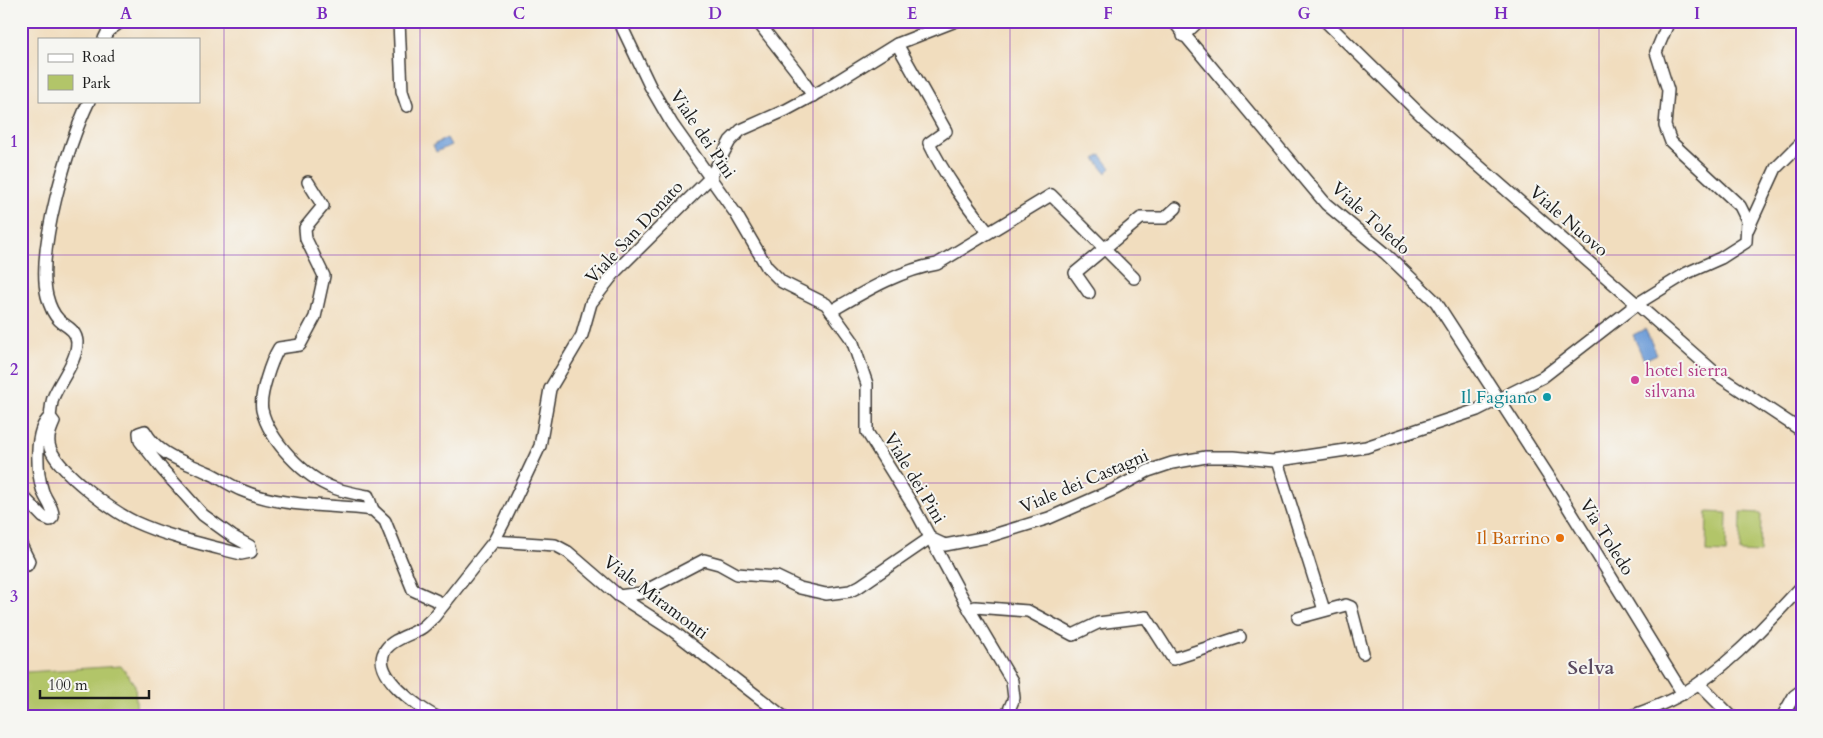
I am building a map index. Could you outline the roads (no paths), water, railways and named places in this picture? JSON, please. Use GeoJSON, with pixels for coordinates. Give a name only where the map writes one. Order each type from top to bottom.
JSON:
{"type":"FeatureCollection","features":[{"type":"Feature","properties":{"kind":"street"},"geometry":{"type":"LineString","coordinates":[[104,38],[108,31],[122,21]]}},
{"type":"Feature","properties":{"kind":"street"},"geometry":{"type":"LineString","coordinates":[[399,21],[402,91],[407,106]]}},
{"type":"Feature","properties":{"kind":"street","name":"Viale dei Pini"},"geometry":{"type":"LineString","coordinates":[[618,21],[650,86],[677,132],[736,214],[767,267],[782,282],[826,304],[852,340],[867,384],[867,432],[912,504],[970,611],[1012,680],[1014,698],[1006,717]]}},
{"type":"Feature","properties":{"kind":"street"},"geometry":{"type":"LineString","coordinates":[[756,21],[797,72],[813,96]]}},
{"type":"Feature","properties":{"kind":"street","name":"Viale San Donato"},"geometry":{"type":"LineString","coordinates":[[438,717],[412,703],[397,689],[383,661],[384,651],[392,643],[423,627],[444,604],[494,541],[520,492],[540,446],[550,389],[582,335],[591,303],[616,271],[710,178],[726,147],[741,130],[813,96],[897,44],[956,21]]}},
{"type":"Feature","properties":{"kind":"street","name":"Viale Toledo"},"geometry":{"type":"LineString","coordinates":[[1173,21],[1183,36],[1326,204],[1385,253],[1436,302],[1498,401]]}},
{"type":"Feature","properties":{"kind":"street"},"geometry":{"type":"LineString","coordinates":[[1183,36],[1198,21]]}},
{"type":"Feature","properties":{"kind":"street","name":"Viale Nuovo"},"geometry":{"type":"LineString","coordinates":[[1325,21],[1423,117],[1719,376],[1802,431]]}},
{"type":"Feature","properties":{"kind":"street"},"geometry":{"type":"LineString","coordinates":[[1669,21],[1656,52],[1668,90],[1666,134],[1671,142],[1740,206],[1747,220],[1748,229]]}},
{"type":"Feature","properties":{"kind":"street"},"geometry":{"type":"LineString","coordinates":[[897,44],[946,131],[929,143],[955,190],[988,232]]}},
{"type":"Feature","properties":{"kind":"street"},"geometry":{"type":"LineString","coordinates":[[21,494],[43,517],[50,520],[53,517],[40,482],[38,459],[41,434],[50,417],[53,399],[74,355],[77,342],[73,330],[58,319],[50,304],[46,288],[44,262],[48,235],[63,175],[89,102]]}},
{"type":"Feature","properties":{"kind":"street"},"geometry":{"type":"LineString","coordinates":[[1748,229],[1776,168],[1802,142]]}},
{"type":"Feature","properties":{"kind":"street"},"geometry":{"type":"LineString","coordinates":[[308,182],[323,206],[304,228],[306,239],[324,276],[315,317],[300,345],[279,348],[273,358],[262,409],[268,426],[287,454],[303,469],[332,488],[368,496],[373,510],[385,521],[403,570],[413,590],[444,604]]}},
{"type":"Feature","properties":{"kind":"street"},"geometry":{"type":"LineString","coordinates":[[831,311],[867,290],[924,267],[937,264],[988,232],[1026,212],[1051,195],[1134,278]]}},
{"type":"Feature","properties":{"kind":"street"},"geometry":{"type":"LineString","coordinates":[[1089,293],[1075,273],[1141,218],[1165,218],[1176,208]]}},
{"type":"Feature","properties":{"kind":"street","name":"Viale dei Castagni"},"geometry":{"type":"LineString","coordinates":[[930,538],[945,545],[987,537],[1034,523],[1115,489],[1148,471],[1172,463],[1206,457],[1234,457],[1278,461],[1366,447],[1477,410],[1543,377],[1637,304],[1687,274],[1721,258],[1746,242],[1748,229]]}},
{"type":"Feature","properties":{"kind":"street","name":"Via Toledo"},"geometry":{"type":"LineString","coordinates":[[1498,401],[1555,486],[1683,694]]}},
{"type":"Feature","properties":{"kind":"street"},"geometry":{"type":"LineString","coordinates":[[50,417],[54,422],[48,439],[50,448],[63,468],[123,515],[135,522],[176,536],[241,554],[251,552],[252,549],[203,515],[147,450],[139,436],[142,430],[145,430],[168,456],[209,472],[241,490],[291,502],[373,510]]}},
{"type":"Feature","properties":{"kind":"street"},"geometry":{"type":"LineString","coordinates":[[1278,461],[1324,610]]}},
{"type":"Feature","properties":{"kind":"street"},"geometry":{"type":"LineString","coordinates":[[619,596],[641,593],[704,560],[719,564],[737,574],[778,577],[800,588],[835,594],[850,591],[860,586],[930,538]]}},
{"type":"Feature","properties":{"kind":"street","name":"Viale Miramonti"},"geometry":{"type":"LineString","coordinates":[[494,541],[555,545],[568,552],[619,596],[673,631],[784,717]]}},
{"type":"Feature","properties":{"kind":"street"},"geometry":{"type":"LineString","coordinates":[[21,545],[29,562],[27,565],[21,565]]}},
{"type":"Feature","properties":{"kind":"street"},"geometry":{"type":"LineString","coordinates":[[1629,717],[1683,694],[1699,684],[1735,654],[1802,586]]}},
{"type":"Feature","properties":{"kind":"street"},"geometry":{"type":"LineString","coordinates":[[1298,618],[1346,605],[1351,607],[1362,653]]}},
{"type":"Feature","properties":{"kind":"street"},"geometry":{"type":"LineString","coordinates":[[970,611],[975,607],[1028,611],[1073,635],[1098,623],[1146,616],[1173,659],[1240,637]]}},
{"type":"Feature","properties":{"kind":"street"},"geometry":{"type":"LineString","coordinates":[[1699,684],[1732,717]]}},
{"type":"Feature","properties":{"kind":"street"},"geometry":{"type":"LineString","coordinates":[[1782,717],[1794,696],[1802,690]]}},
{"type":"Feature","properties":{"kind":"water"},"geometry":{"type":"Polygon","coordinates":[[[447,138],[451,145],[436,152],[433,145],[447,138]]]}},
{"type":"Feature","properties":{"kind":"water"},"geometry":{"type":"Polygon","coordinates":[[[1101,155],[1111,168],[1106,173],[1095,159],[1101,155]]]}},
{"type":"Feature","properties":{"kind":"water"},"geometry":{"type":"Polygon","coordinates":[[[1645,329],[1657,354],[1644,360],[1633,335],[1645,329]]]}},
{"type":"Feature","properties":{"kind":"place","name":"hotel sierra silvana"},"geometry":{"type":"Point","coordinates":[1635,380]}},
{"type":"Feature","properties":{"kind":"place","name":"Il Fagiano"},"geometry":{"type":"Point","coordinates":[1547,397]}},
{"type":"Feature","properties":{"kind":"place","name":"Il Barrino"},"geometry":{"type":"Point","coordinates":[1560,538]}},
{"type":"Feature","properties":{"kind":"district","name":"Selva"},"geometry":{"type":"Point","coordinates":[1591,667]}}]}
